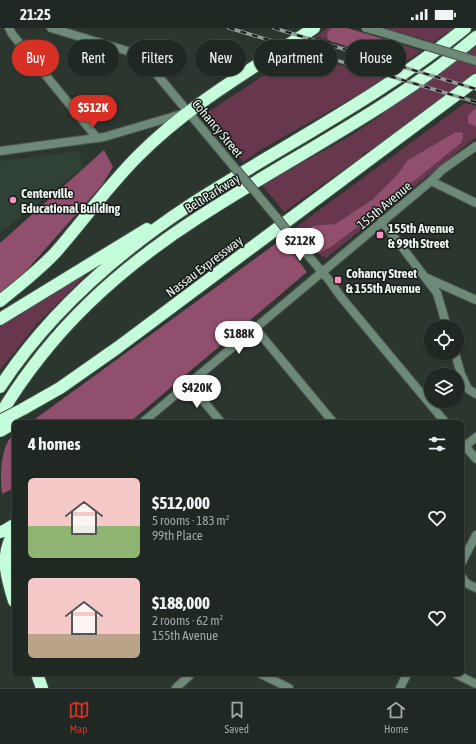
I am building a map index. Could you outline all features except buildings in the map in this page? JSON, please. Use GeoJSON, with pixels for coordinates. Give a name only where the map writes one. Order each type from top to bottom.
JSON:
{"type":"FeatureCollection","features":[{"type":"Feature","properties":{"kind":"highway"},"geometry":{"type":"LineString","coordinates":[[0,300],[24,282],[45,262],[137,156],[188,111],[314,28]]}},
{"type":"Feature","properties":{"kind":"highway","name":"Belt Parkway"},"geometry":{"type":"LineString","coordinates":[[0,387],[33,342],[71,300],[124,253],[194,203],[387,84],[433,53],[465,28]]}},
{"type":"Feature","properties":{"kind":"highway","name":"Belt Parkway"},"geometry":{"type":"LineString","coordinates":[[0,415],[28,372],[51,342],[77,314],[115,280],[156,247],[194,220],[390,100],[444,62],[476,37]]}},
{"type":"Feature","properties":{"kind":"highway","name":"Nassau Expressway"},"geometry":{"type":"LineString","coordinates":[[0,421],[60,388],[118,348],[476,81]]}},
{"type":"Feature","properties":{"kind":"highway"},"geometry":{"type":"LineString","coordinates":[[0,319],[134,235],[194,203]]}},
{"type":"Feature","properties":{"kind":"highway"},"geometry":{"type":"LineString","coordinates":[[0,432],[12,410],[37,372],[115,280]]}},
{"type":"Feature","properties":{"kind":"highway"},"geometry":{"type":"LineString","coordinates":[[18,420],[60,388]]}},
{"type":"Feature","properties":{"kind":"highway"},"geometry":{"type":"LineString","coordinates":[[0,432],[12,424]]}},
{"type":"Feature","properties":{"kind":"highway"},"geometry":{"type":"LineString","coordinates":[[0,532],[12,526]]}},
{"type":"Feature","properties":{"kind":"highway"},"geometry":{"type":"LineString","coordinates":[[12,535],[4,552],[4,561],[12,595]]}},
{"type":"Feature","properties":{"kind":"highway"},"geometry":{"type":"LineString","coordinates":[[0,565],[9,585]]}},
{"type":"Feature","properties":{"kind":"highway"},"geometry":{"type":"LineString","coordinates":[[37,676],[39,688]]}},
{"type":"Feature","properties":{"kind":"highway"},"geometry":{"type":"LineString","coordinates":[[38,676],[42,688]]}},
{"type":"Feature","properties":{"kind":"street"},"geometry":{"type":"LineString","coordinates":[[9,28],[12,34],[98,138]]}},
{"type":"Feature","properties":{"kind":"street","name":"Cohancy Street"},"geometry":{"type":"LineString","coordinates":[[51,28],[139,55],[147,61],[443,420]]}},
{"type":"Feature","properties":{"kind":"street"},"geometry":{"type":"LineString","coordinates":[[366,28],[476,61]]}},
{"type":"Feature","properties":{"kind":"street"},"geometry":{"type":"LineString","coordinates":[[0,151],[98,138],[125,132],[188,111]]}},
{"type":"Feature","properties":{"kind":"street","name":"155th Avenue"},"geometry":{"type":"LineString","coordinates":[[145,420],[382,221],[431,182],[442,170],[476,146]]}},
{"type":"Feature","properties":{"kind":"street"},"geometry":{"type":"LineString","coordinates":[[431,182],[476,204]]}},
{"type":"Feature","properties":{"kind":"street"},"geometry":{"type":"LineString","coordinates":[[382,221],[437,293],[445,320]]}},
{"type":"Feature","properties":{"kind":"street"},"geometry":{"type":"LineString","coordinates":[[427,278],[476,300]]}},
{"type":"Feature","properties":{"kind":"street"},"geometry":{"type":"LineString","coordinates":[[255,328],[331,420]]}},
{"type":"Feature","properties":{"kind":"street"},"geometry":{"type":"LineString","coordinates":[[457,360],[461,374],[468,389],[476,394]]}},
{"type":"Feature","properties":{"kind":"street"},"geometry":{"type":"LineString","coordinates":[[189,384],[219,420]]}},
{"type":"Feature","properties":{"kind":"street"},"geometry":{"type":"LineString","coordinates":[[464,445],[476,437]]}},
{"type":"Feature","properties":{"kind":"street"},"geometry":{"type":"LineString","coordinates":[[464,447],[476,459]]}},
{"type":"Feature","properties":{"kind":"street"},"geometry":{"type":"LineString","coordinates":[[464,558],[476,535]]}},
{"type":"Feature","properties":{"kind":"street"},"geometry":{"type":"LineString","coordinates":[[464,580],[466,583],[476,588]]}},
{"type":"Feature","properties":{"kind":"street"},"geometry":{"type":"LineString","coordinates":[[176,688],[189,676]]}},
{"type":"Feature","properties":{"kind":"street"},"geometry":{"type":"LineString","coordinates":[[265,676],[289,688]]}},
{"type":"Feature","properties":{"kind":"street"},"geometry":{"type":"LineString","coordinates":[[400,688],[406,676]]}},
{"type":"Feature","properties":{"kind":"street"},"geometry":{"type":"LineString","coordinates":[[460,676],[476,684]]}},
{"type":"Feature","properties":{"kind":"shaded area"},"geometry":{"type":"Polygon","coordinates":[[[327,28],[347,28],[386,40],[345,40],[345,46],[337,43],[337,40],[327,40],[318,37],[314,38],[327,28]]]}},
{"type":"Feature","properties":{"kind":"shaded area"},"geometry":{"type":"Polygon","coordinates":[[[332,28],[347,28],[387,40],[345,40],[345,46],[337,43],[337,40],[330,40],[327,34],[332,28]]]}},
{"type":"Feature","properties":{"kind":"shaded area"},"geometry":{"type":"Polygon","coordinates":[[[385,28],[456,28],[433,42],[385,28]]]}},
{"type":"Feature","properties":{"kind":"shaded area"},"geometry":{"type":"Polygon","coordinates":[[[406,46],[422,51],[406,61],[406,46]]]}},
{"type":"Feature","properties":{"kind":"shaded area"},"geometry":{"type":"Polygon","coordinates":[[[476,47],[476,74],[377,147],[362,154],[363,156],[284,212],[262,185],[354,134],[476,47]]]}},
{"type":"Feature","properties":{"kind":"shaded area"},"geometry":{"type":"Polygon","coordinates":[[[337,64],[345,66],[345,76],[378,76],[385,78],[358,95],[262,149],[243,162],[205,114],[263,76],[337,76],[337,64]]]}},
{"type":"Feature","properties":{"kind":"shaded area"},"geometry":{"type":"Polygon","coordinates":[[[465,103],[476,106],[476,137],[325,259],[324,256],[322,257],[296,227],[465,103]]]}},
{"type":"Feature","properties":{"kind":"shaded area"},"geometry":{"type":"Polygon","coordinates":[[[476,108],[476,127],[468,123],[468,115],[476,108]]]}},
{"type":"Feature","properties":{"kind":"shaded area"},"geometry":{"type":"Polygon","coordinates":[[[456,132],[463,133],[462,142],[332,246],[319,254],[301,232],[313,226],[335,224],[372,200],[397,175],[408,160],[456,132]]]}},
{"type":"Feature","properties":{"kind":"shaded area"},"geometry":{"type":"Polygon","coordinates":[[[104,150],[113,167],[102,185],[17,281],[0,292],[0,243],[104,150]]]}},
{"type":"Feature","properties":{"kind":"shaded area"},"geometry":{"type":"Polygon","coordinates":[[[78,151],[84,167],[0,233],[0,161],[78,151]]]}},
{"type":"Feature","properties":{"kind":"shaded area"},"geometry":{"type":"Polygon","coordinates":[[[282,239],[307,272],[132,420],[34,420],[282,239]]]}},
{"type":"Feature","properties":{"kind":"shaded area"},"geometry":{"type":"Polygon","coordinates":[[[81,273],[85,276],[37,324],[0,370],[0,324],[81,273]]]}},
{"type":"Feature","properties":{"kind":"shaded area"},"geometry":{"type":"Polygon","coordinates":[[[12,436],[12,489],[2,494],[2,462],[9,439],[12,436]]]}},
{"type":"Feature","properties":{"kind":"railway"},"geometry":{"type":"LineString","coordinates":[[229,28],[476,102]]}},
{"type":"Feature","properties":{"kind":"railway"},"geometry":{"type":"LineString","coordinates":[[274,28],[476,89]]}},
{"type":"Feature","properties":{"kind":"place","name":"Centerville Educational Building"},"geometry":{"type":"Point","coordinates":[13,200]}},
{"type":"Feature","properties":{"kind":"place","name":"155th Avenue & 99th Street"},"geometry":{"type":"Point","coordinates":[380,235]}},
{"type":"Feature","properties":{"kind":"place","name":"Cohancy Street & 155th Avenue"},"geometry":{"type":"Point","coordinates":[338,280]}}]}
